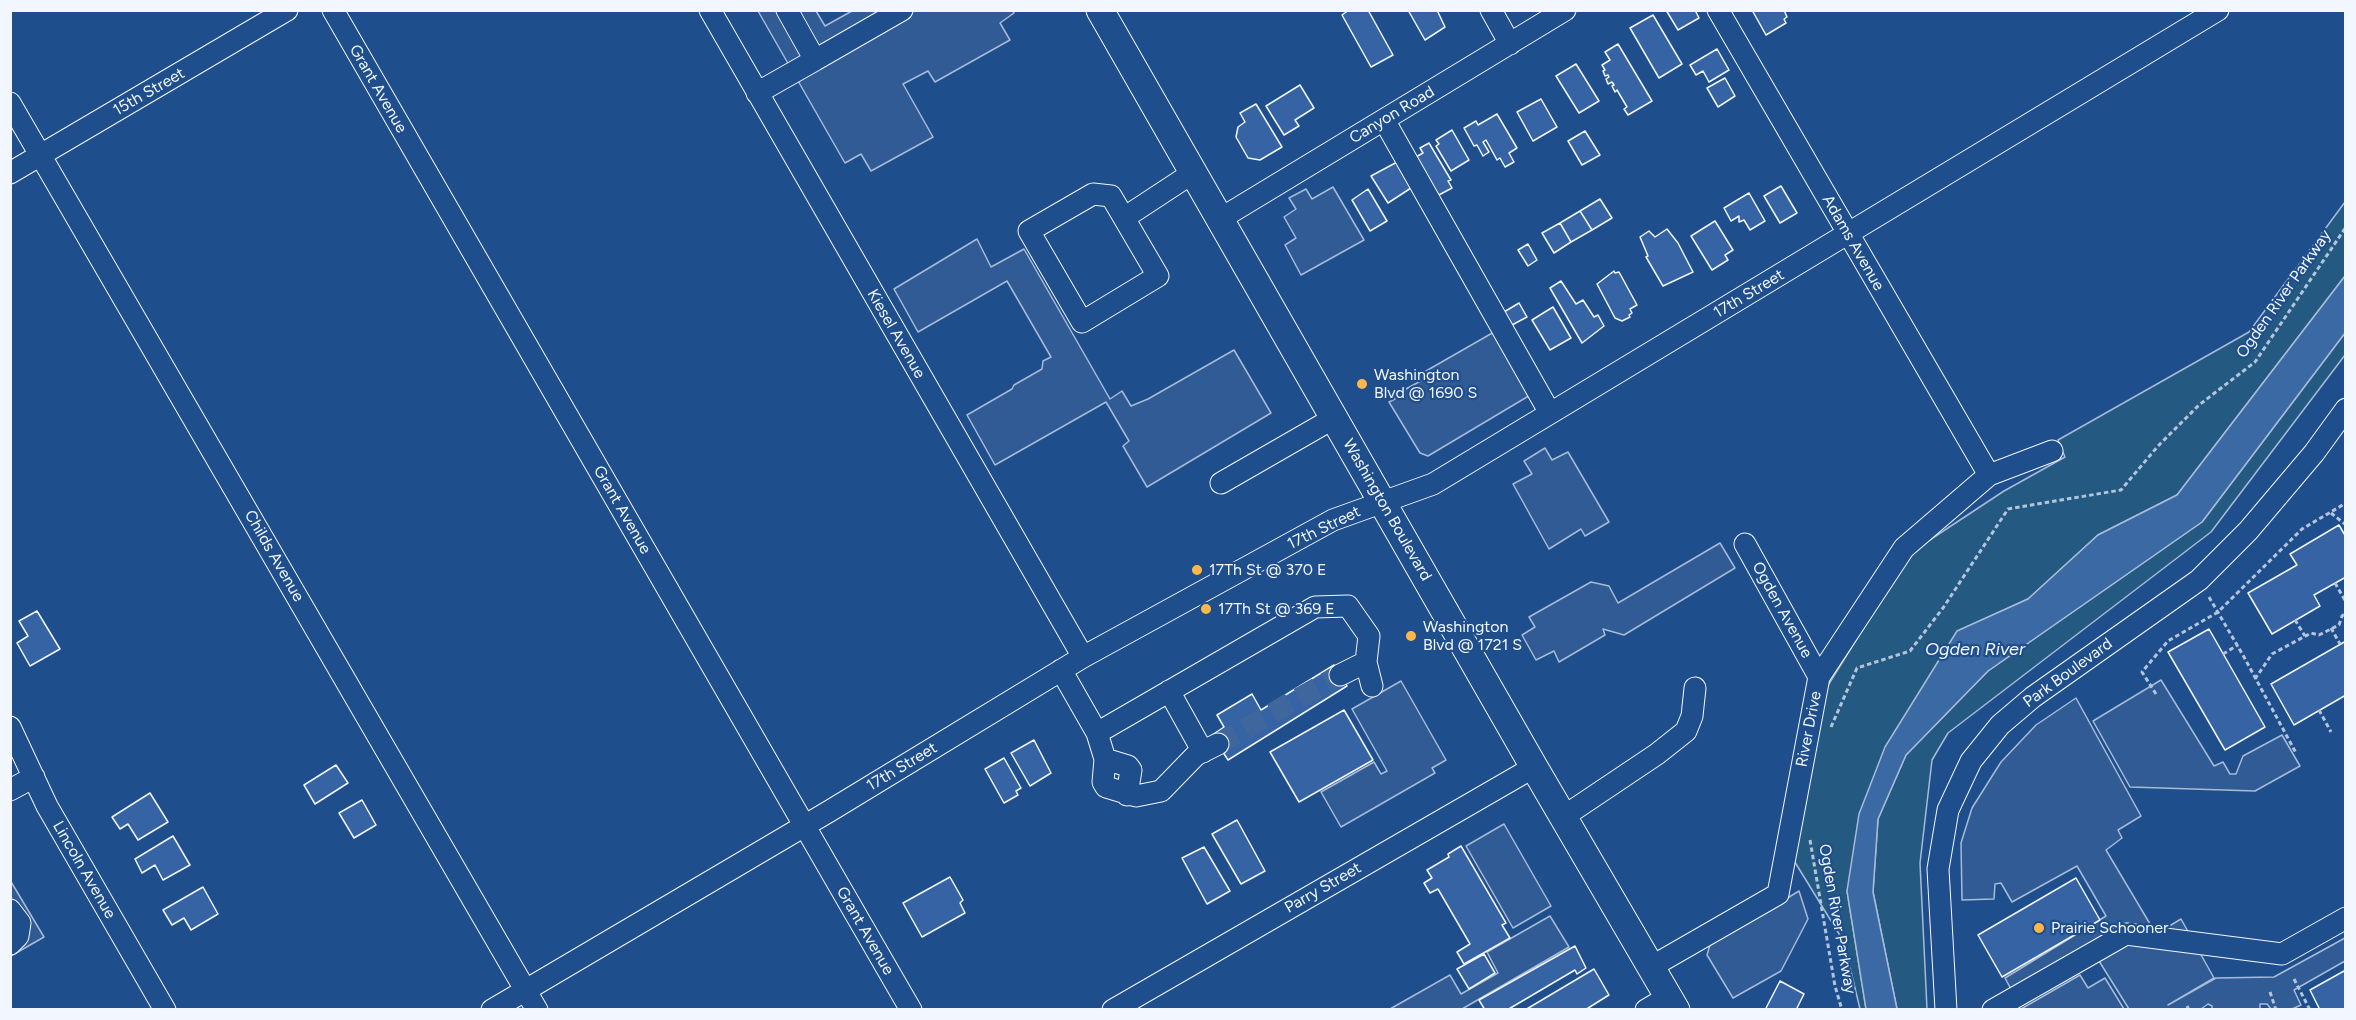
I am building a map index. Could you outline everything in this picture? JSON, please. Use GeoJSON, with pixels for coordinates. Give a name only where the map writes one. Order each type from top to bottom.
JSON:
{"type":"FeatureCollection","features":[{"type":"Feature","properties":{"kind":"main road","name":"Washington Boulevard"},"geometry":{"type":"LineString","coordinates":[[1100,10],[1651,967],[1663,1005]]}},
{"type":"Feature","properties":{"kind":"street","name":"15th Street"},"geometry":{"type":"LineString","coordinates":[[10,172],[287,10]]}},
{"type":"Feature","properties":{"kind":"street","name":"Grant Avenue"},"geometry":{"type":"LineString","coordinates":[[333,10],[910,1010]]}},
{"type":"Feature","properties":{"kind":"street","name":"Kiesel Avenue"},"geometry":{"type":"LineString","coordinates":[[710,10],[1083,657]]}},
{"type":"Feature","properties":{"kind":"street"},"geometry":{"type":"LineString","coordinates":[[787,10],[815,60]]}},
{"type":"Feature","properties":{"kind":"street"},"geometry":{"type":"LineString","coordinates":[[757,93],[902,10]]}},
{"type":"Feature","properties":{"kind":"street"},"geometry":{"type":"LineString","coordinates":[[1491,10],[1510,44]]}},
{"type":"Feature","properties":{"kind":"street","name":"Canyon Road"},"geometry":{"type":"LineString","coordinates":[[1220,219],[1565,10]]}},
{"type":"Feature","properties":{"kind":"street","name":"Adams Avenue"},"geometry":{"type":"LineString","coordinates":[[1718,10],[1989,474]]}},
{"type":"Feature","properties":{"kind":"street","name":"17th Street"},"geometry":{"type":"LineString","coordinates":[[492,1010],[805,826],[1083,657],[1334,520],[1433,484],[2218,10]]}},
{"type":"Feature","properties":{"kind":"street","name":"Childs Avenue"},"geometry":{"type":"LineString","coordinates":[[10,103],[537,1010]]}},
{"type":"Feature","properties":{"kind":"street"},"geometry":{"type":"LineString","coordinates":[[1384,120],[1550,413]]}},
{"type":"Feature","properties":{"kind":"street"},"geometry":{"type":"LineString","coordinates":[[1124,219],[1194,172]]}},
{"type":"Feature","properties":{"kind":"street"},"geometry":{"type":"LineString","coordinates":[[1093,194],[1111,196],[1124,219],[1158,276],[1082,321],[1029,231],[1093,194]]}},
{"type":"Feature","properties":{"kind":"street","name":"Park Boulevard"},"geometry":{"type":"LineString","coordinates":[[1946,1010],[1938,868],[1948,810],[1971,761],[2000,725],[2033,697],[2199,580],[2248,531],[2314,453],[2346,409]]}},
{"type":"Feature","properties":{"kind":"street"},"geometry":{"type":"LineString","coordinates":[[1221,483],[1334,418]]}},
{"type":"Feature","properties":{"kind":"street","name":"River Drive"},"geometry":{"type":"LineString","coordinates":[[1651,967],[1778,894],[1819,677],[1904,548],[1989,474],[2052,451]]}},
{"type":"Feature","properties":{"kind":"street","name":"Ogden Avenue"},"geometry":{"type":"LineString","coordinates":[[1744,544],[1819,677]]}},
{"type":"Feature","properties":{"kind":"street"},"geometry":{"type":"LineString","coordinates":[[1097,733],[1315,607],[1348,606],[1369,636],[1366,662],[1372,686]]}},
{"type":"Feature","properties":{"kind":"street"},"geometry":{"type":"LineString","coordinates":[[1340,675],[1366,662]]}},
{"type":"Feature","properties":{"kind":"street"},"geometry":{"type":"LineString","coordinates":[[1061,670],[1097,733],[1106,759],[1103,782],[1106,787],[1127,795],[1136,796],[1161,791],[1186,764],[1210,748],[1169,691]]}},
{"type":"Feature","properties":{"kind":"street"},"geometry":{"type":"LineString","coordinates":[[1563,817],[1657,754],[1686,731],[1692,716],[1695,688]]}},
{"type":"Feature","properties":{"kind":"street","name":"Lincoln Avenue"},"geometry":{"type":"LineString","coordinates":[[10,727],[47,806],[165,1010]]}},
{"type":"Feature","properties":{"kind":"street","name":"Parry Street"},"geometry":{"type":"LineString","coordinates":[[1113,1010],[1534,767]]}},
{"type":"Feature","properties":{"kind":"street"},"geometry":{"type":"LineString","coordinates":[[10,790],[34,777]]}},
{"type":"Feature","properties":{"kind":"street"},"geometry":{"type":"LineString","coordinates":[[10,910],[20,923],[18,936],[10,944]]}},
{"type":"Feature","properties":{"kind":"street"},"geometry":{"type":"LineString","coordinates":[[1993,1010],[2126,934],[2282,954],[2346,918]]}},
{"type":"Feature","properties":{"kind":"path","name":"Ogden River Parkway"},"geometry":{"type":"LineString","coordinates":[[1830,730],[1857,668],[1910,651],[1943,608],[2008,509],[2121,490],[2158,446],[2199,405],[2255,362],[2346,226]]}},
{"type":"Feature","properties":{"kind":"path"},"geometry":{"type":"LineString","coordinates":[[2156,694],[2142,672],[2168,641],[2218,612],[2302,529],[2346,503]]}},
{"type":"Feature","properties":{"kind":"path"},"geometry":{"type":"LineString","coordinates":[[2331,513],[2346,525]]}},
{"type":"Feature","properties":{"kind":"path"},"geometry":{"type":"LineString","coordinates":[[2199,580],[2238,645],[2254,679],[2296,753]]}},
{"type":"Feature","properties":{"kind":"path"},"geometry":{"type":"LineString","coordinates":[[2335,583],[2346,602]]}},
{"type":"Feature","properties":{"kind":"path"},"geometry":{"type":"LineString","coordinates":[[2254,679],[2272,654],[2311,633],[2319,635],[2338,625],[2346,613]]}},
{"type":"Feature","properties":{"kind":"path"},"geometry":{"type":"LineString","coordinates":[[2295,620],[2305,636]]}},
{"type":"Feature","properties":{"kind":"path"},"geometry":{"type":"LineString","coordinates":[[2331,628],[2340,644]]}},
{"type":"Feature","properties":{"kind":"path"},"geometry":{"type":"LineString","coordinates":[[2223,654],[2238,645]]}},
{"type":"Feature","properties":{"kind":"path"},"geometry":{"type":"LineString","coordinates":[[2319,710],[2331,732]]}},
{"type":"Feature","properties":{"kind":"path","name":"Ogden River Parkway"},"geometry":{"type":"LineString","coordinates":[[1811,832],[1809,843],[1835,986],[1842,1010]]}},
{"type":"Feature","properties":{"kind":"path"},"geometry":{"type":"LineString","coordinates":[[2294,979],[2310,1010]]}},
{"type":"Feature","properties":{"kind":"path"},"geometry":{"type":"LineString","coordinates":[[2271,992],[2276,1010]]}},
{"type":"Feature","properties":{"kind":"shaded area"},"geometry":{"type":"Polygon","coordinates":[[[1012,10],[1014,13],[1000,23],[1010,40],[935,82],[928,71],[903,84],[933,137],[871,171],[861,154],[845,163],[758,11],[816,11],[825,26],[852,11],[1012,10]]]}},
{"type":"Feature","properties":{"kind":"shaded area"},"geometry":{"type":"Polygon","coordinates":[[[1333,187],[1364,240],[1301,275],[1285,245],[1296,238],[1284,217],[1296,209],[1289,198],[1306,189],[1312,199],[1333,187]]]}},
{"type":"Feature","properties":{"kind":"shaded area"},"geometry":{"type":"Polygon","coordinates":[[[2345,202],[2345,276],[2177,495],[2098,535],[2028,599],[1958,631],[1847,891],[1866,1009],[1860,1009],[1844,942],[1793,859],[1827,687],[1910,553],[2004,491],[2065,457],[2058,440],[2249,332],[2345,202]]]}},
{"type":"Feature","properties":{"kind":"shaded area"},"geometry":{"type":"Polygon","coordinates":[[[977,239],[991,267],[1024,249],[1110,399],[1122,391],[1131,406],[1148,399],[1234,350],[1271,413],[1147,487],[1123,446],[1129,441],[1106,402],[995,465],[967,415],[1042,369],[1043,361],[1051,357],[1007,281],[918,332],[894,289],[977,239]]]}},
{"type":"Feature","properties":{"kind":"shaded area"},"geometry":{"type":"Polygon","coordinates":[[[1501,328],[1537,391],[1428,456],[1420,453],[1389,402],[1395,399],[1393,396],[1428,377],[1426,371],[1501,328]]]}},
{"type":"Feature","properties":{"kind":"shaded area"},"geometry":{"type":"Polygon","coordinates":[[[2345,333],[2345,355],[2211,532],[1948,733],[1932,760],[1920,863],[1927,1009],[1897,1009],[1873,892],[1878,819],[1906,755],[1988,671],[2202,522],[2345,333]]]}},
{"type":"Feature","properties":{"kind":"shaded area"},"geometry":{"type":"Polygon","coordinates":[[[1545,448],[1552,460],[1568,452],[1609,522],[1585,536],[1581,529],[1549,549],[1513,484],[1532,474],[1524,461],[1545,448]]]}},
{"type":"Feature","properties":{"kind":"shaded area"},"geometry":{"type":"Polygon","coordinates":[[[1720,543],[1735,568],[1624,635],[1603,629],[1605,635],[1559,662],[1554,651],[1536,660],[1522,635],[1535,627],[1529,617],[1591,582],[1609,586],[1618,603],[1720,543]]]}},
{"type":"Feature","properties":{"kind":"shaded area"},"geometry":{"type":"Polygon","coordinates":[[[2161,680],[2214,766],[2223,762],[2230,774],[2236,774],[2243,756],[2282,735],[2300,766],[2255,791],[2130,787],[2093,721],[2161,680]]]}},
{"type":"Feature","properties":{"kind":"shaded area"},"geometry":{"type":"Polygon","coordinates":[[[1401,681],[1446,760],[1432,768],[1435,773],[1341,827],[1321,792],[1374,762],[1381,774],[1387,771],[1352,709],[1401,681]]]}},
{"type":"Feature","properties":{"kind":"shaded area"},"geometry":{"type":"Polygon","coordinates":[[[2076,698],[2141,816],[2118,830],[2122,838],[2106,850],[2156,934],[2181,919],[2214,978],[2168,1005],[2216,978],[2274,977],[2345,938],[2345,961],[2294,990],[2301,1005],[2292,1009],[2271,1009],[2267,1004],[2260,1004],[2260,1010],[2212,1009],[2212,1006],[2208,1004],[2201,1009],[2129,1009],[2099,961],[2019,1004],[2005,978],[2106,916],[2077,866],[2012,902],[2001,883],[1995,884],[1994,899],[1962,900],[1961,843],[1972,808],[2001,762],[2036,725],[2076,698]]]}},
{"type":"Feature","properties":{"kind":"shaded area"},"geometry":{"type":"Polygon","coordinates":[[[1504,824],[1551,906],[1513,928],[1466,846],[1504,824]]]}},
{"type":"Feature","properties":{"kind":"shaded area"},"geometry":{"type":"Polygon","coordinates":[[[10,880],[44,937],[11,956],[10,956],[10,880]]]}},
{"type":"Feature","properties":{"kind":"shaded area"},"geometry":{"type":"Polygon","coordinates":[[[1799,891],[1808,919],[1781,971],[1733,998],[1707,955],[1710,945],[1799,891]]]}},
{"type":"Feature","properties":{"kind":"shaded area"},"geometry":{"type":"Polygon","coordinates":[[[1550,916],[1569,947],[1462,1009],[1390,1009],[1450,975],[1461,994],[1498,973],[1487,952],[1550,916]]]}},
{"type":"Feature","properties":{"kind":"shaded area"},"geometry":{"type":"Polygon","coordinates":[[[2080,975],[2088,988],[2105,978],[2124,1009],[2021,1009],[2080,975]]]}},
{"type":"Feature","properties":{"kind":"water","name":"Ogden River"},"geometry":{"type":"Polygon","coordinates":[[[2345,276],[2345,333],[2202,522],[1988,671],[1906,755],[1878,819],[1873,892],[1897,1009],[1866,1009],[1847,891],[1859,814],[1885,747],[1957,631],[2028,599],[2098,535],[2177,495],[2345,276]]]}},
{"type":"Feature","properties":{"kind":"building"},"geometry":{"type":"Polygon","coordinates":[[[1349,10],[1368,10],[1393,55],[1371,67],[1342,15],[1349,10]]]}},
{"type":"Feature","properties":{"kind":"building"},"geometry":{"type":"Polygon","coordinates":[[[1408,10],[1437,10],[1445,27],[1425,40],[1408,10]]]}},
{"type":"Feature","properties":{"kind":"building"},"geometry":{"type":"Polygon","coordinates":[[[1666,10],[1695,10],[1699,18],[1678,30],[1666,10]]]}},
{"type":"Feature","properties":{"kind":"building"},"geometry":{"type":"Polygon","coordinates":[[[1752,10],[1784,10],[1787,17],[1784,19],[1786,23],[1766,35],[1752,10]]]}},
{"type":"Feature","properties":{"kind":"building"},"geometry":{"type":"Polygon","coordinates":[[[1653,15],[1682,64],[1659,78],[1630,28],[1653,15]]]}},
{"type":"Feature","properties":{"kind":"building"},"geometry":{"type":"Polygon","coordinates":[[[1618,44],[1652,101],[1628,115],[1624,109],[1627,107],[1617,90],[1615,92],[1612,86],[1614,85],[1612,82],[1608,84],[1606,79],[1609,77],[1605,76],[1602,65],[1610,60],[1605,52],[1618,44]]]}},
{"type":"Feature","properties":{"kind":"building"},"geometry":{"type":"Polygon","coordinates":[[[1717,49],[1729,70],[1709,82],[1703,71],[1696,75],[1690,65],[1717,49]]]}},
{"type":"Feature","properties":{"kind":"building"},"geometry":{"type":"Polygon","coordinates":[[[1576,64],[1599,101],[1579,113],[1556,76],[1576,64]]]}},
{"type":"Feature","properties":{"kind":"building"},"geometry":{"type":"Polygon","coordinates":[[[1725,78],[1735,96],[1718,107],[1707,88],[1725,78]]]}},
{"type":"Feature","properties":{"kind":"building"},"geometry":{"type":"Polygon","coordinates":[[[1300,85],[1314,108],[1295,120],[1299,126],[1284,135],[1266,106],[1300,85]]]}},
{"type":"Feature","properties":{"kind":"building"},"geometry":{"type":"Polygon","coordinates":[[[1541,99],[1557,127],[1533,141],[1517,112],[1541,99]]]}},
{"type":"Feature","properties":{"kind":"building"},"geometry":{"type":"Polygon","coordinates":[[[1256,104],[1282,147],[1260,160],[1248,158],[1236,137],[1238,127],[1245,122],[1240,113],[1256,104]]]}},
{"type":"Feature","properties":{"kind":"building"},"geometry":{"type":"Polygon","coordinates":[[[1497,114],[1517,148],[1509,153],[1514,162],[1505,167],[1500,158],[1497,160],[1486,140],[1483,142],[1489,152],[1483,156],[1477,145],[1474,146],[1464,128],[1476,121],[1478,125],[1497,114]]]}},
{"type":"Feature","properties":{"kind":"building"},"geometry":{"type":"Polygon","coordinates":[[[1452,130],[1469,160],[1451,171],[1436,146],[1439,144],[1436,140],[1452,130]]]}},
{"type":"Feature","properties":{"kind":"building"},"geometry":{"type":"Polygon","coordinates":[[[1585,131],[1600,155],[1582,165],[1568,141],[1585,131]]]}},
{"type":"Feature","properties":{"kind":"building"},"geometry":{"type":"Polygon","coordinates":[[[1429,143],[1451,180],[1448,181],[1452,188],[1437,196],[1414,158],[1423,153],[1420,148],[1429,143]]]}},
{"type":"Feature","properties":{"kind":"building"},"geometry":{"type":"Polygon","coordinates":[[[1399,161],[1411,188],[1388,203],[1371,176],[1399,161]]]}},
{"type":"Feature","properties":{"kind":"building"},"geometry":{"type":"Polygon","coordinates":[[[1781,186],[1797,213],[1780,223],[1764,196],[1781,186]]]}},
{"type":"Feature","properties":{"kind":"building"},"geometry":{"type":"Polygon","coordinates":[[[1368,189],[1387,221],[1370,231],[1352,200],[1368,189]]]}},
{"type":"Feature","properties":{"kind":"building"},"geometry":{"type":"Polygon","coordinates":[[[1749,193],[1765,221],[1750,230],[1744,220],[1739,222],[1739,216],[1731,221],[1724,208],[1749,193]]]}},
{"type":"Feature","properties":{"kind":"building"},"geometry":{"type":"Polygon","coordinates":[[[1600,199],[1612,218],[1592,230],[1580,211],[1600,199]]]}},
{"type":"Feature","properties":{"kind":"building"},"geometry":{"type":"Polygon","coordinates":[[[1580,211],[1592,230],[1571,242],[1560,223],[1580,211]]]}},
{"type":"Feature","properties":{"kind":"building"},"geometry":{"type":"Polygon","coordinates":[[[1715,221],[1733,250],[1725,255],[1728,260],[1712,270],[1691,236],[1715,221]]]}},
{"type":"Feature","properties":{"kind":"building"},"geometry":{"type":"Polygon","coordinates":[[[1560,223],[1571,242],[1554,253],[1542,233],[1560,223]]]}},
{"type":"Feature","properties":{"kind":"building"},"geometry":{"type":"Polygon","coordinates":[[[1667,229],[1678,243],[1693,272],[1663,286],[1646,257],[1648,256],[1640,237],[1649,231],[1655,237],[1667,229]]]}},
{"type":"Feature","properties":{"kind":"building"},"geometry":{"type":"Polygon","coordinates":[[[1528,244],[1537,260],[1528,266],[1518,250],[1528,244]]]}},
{"type":"Feature","properties":{"kind":"building"},"geometry":{"type":"Polygon","coordinates":[[[1614,271],[1619,272],[1637,305],[1630,309],[1632,313],[1630,317],[1622,321],[1615,318],[1597,284],[1614,271]]]}},
{"type":"Feature","properties":{"kind":"building"},"geometry":{"type":"Polygon","coordinates":[[[1561,281],[1576,304],[1583,300],[1594,317],[1598,315],[1604,326],[1582,343],[1550,288],[1561,281]]]}},
{"type":"Feature","properties":{"kind":"building"},"geometry":{"type":"Polygon","coordinates":[[[1519,303],[1527,317],[1512,325],[1504,312],[1519,303]]]}},
{"type":"Feature","properties":{"kind":"building"},"geometry":{"type":"Polygon","coordinates":[[[1553,307],[1571,338],[1550,350],[1532,320],[1553,307]]]}},
{"type":"Feature","properties":{"kind":"building"},"geometry":{"type":"Polygon","coordinates":[[[2339,525],[2346,537],[2346,577],[2314,595],[2320,606],[2272,634],[2248,593],[2297,565],[2290,554],[2339,525]]]}},
{"type":"Feature","properties":{"kind":"building"},"geometry":{"type":"Polygon","coordinates":[[[37,611],[60,649],[30,666],[17,643],[28,636],[19,621],[37,611]]]}},
{"type":"Feature","properties":{"kind":"building"},"geometry":{"type":"Polygon","coordinates":[[[2209,629],[2265,727],[2225,750],[2168,652],[2209,629]]]}},
{"type":"Feature","properties":{"kind":"building"},"geometry":{"type":"Polygon","coordinates":[[[2346,641],[2346,695],[2294,725],[2271,684],[2346,641]]]}},
{"type":"Feature","properties":{"kind":"building"},"geometry":{"type":"Polygon","coordinates":[[[1334,665],[1347,686],[1228,760],[1212,735],[1224,727],[1217,715],[1252,694],[1261,710],[1334,665]]]}},
{"type":"Feature","properties":{"kind":"building"},"geometry":{"type":"Polygon","coordinates":[[[1344,710],[1373,760],[1299,802],[1270,752],[1344,710]]]}},
{"type":"Feature","properties":{"kind":"building"},"geometry":{"type":"Polygon","coordinates":[[[1034,740],[1051,773],[1030,786],[1011,753],[1034,740]]]}},
{"type":"Feature","properties":{"kind":"building"},"geometry":{"type":"Polygon","coordinates":[[[1004,758],[1021,788],[1016,791],[1018,795],[1004,803],[985,769],[1004,758]]]}},
{"type":"Feature","properties":{"kind":"building"},"geometry":{"type":"Polygon","coordinates":[[[336,765],[348,783],[315,804],[304,785],[336,765]]]}},
{"type":"Feature","properties":{"kind":"building"},"geometry":{"type":"Polygon","coordinates":[[[150,793],[168,822],[138,840],[128,824],[120,829],[112,817],[150,793]]]}},
{"type":"Feature","properties":{"kind":"building"},"geometry":{"type":"Polygon","coordinates":[[[362,800],[376,825],[354,838],[339,813],[362,800]]]}},
{"type":"Feature","properties":{"kind":"building"},"geometry":{"type":"Polygon","coordinates":[[[1237,820],[1265,871],[1241,884],[1212,834],[1237,820]]]}},
{"type":"Feature","properties":{"kind":"building"},"geometry":{"type":"Polygon","coordinates":[[[173,836],[190,865],[163,880],[155,865],[142,873],[135,859],[173,836]]]}},
{"type":"Feature","properties":{"kind":"building"},"geometry":{"type":"Polygon","coordinates":[[[1461,846],[1506,923],[1502,925],[1510,938],[1464,964],[1457,952],[1470,944],[1438,889],[1430,893],[1424,883],[1432,878],[1427,870],[1449,857],[1448,854],[1461,846]]]}},
{"type":"Feature","properties":{"kind":"building"},"geometry":{"type":"Polygon","coordinates":[[[1204,847],[1230,891],[1207,904],[1182,858],[1204,847]]]}},
{"type":"Feature","properties":{"kind":"building"},"geometry":{"type":"Polygon","coordinates":[[[950,877],[963,900],[960,903],[965,913],[922,937],[903,903],[950,877]]]}},
{"type":"Feature","properties":{"kind":"building","name":"Prairie Schooner"},"geometry":{"type":"Polygon","coordinates":[[[2076,878],[2100,920],[2002,977],[1978,935],[2076,878]]]}},
{"type":"Feature","properties":{"kind":"building"},"geometry":{"type":"Polygon","coordinates":[[[203,887],[218,914],[191,930],[184,918],[172,925],[163,910],[203,887]]]}},
{"type":"Feature","properties":{"kind":"building"},"geometry":{"type":"Polygon","coordinates":[[[1575,946],[1586,968],[1577,974],[1575,970],[1507,1010],[1485,1010],[1479,1000],[1575,946]]]}},
{"type":"Feature","properties":{"kind":"building"},"geometry":{"type":"Polygon","coordinates":[[[1484,954],[1495,973],[1469,989],[1457,969],[1484,954]]]}},
{"type":"Feature","properties":{"kind":"building"},"geometry":{"type":"Polygon","coordinates":[[[1594,969],[1609,995],[1585,1010],[1525,1010],[1594,969]]]}},
{"type":"Feature","properties":{"kind":"building"},"geometry":{"type":"Polygon","coordinates":[[[2344,971],[2346,1010],[2320,1010],[2310,990],[2344,971]]]}},
{"type":"Feature","properties":{"kind":"building"},"geometry":{"type":"Polygon","coordinates":[[[1780,981],[1804,994],[1796,1010],[1765,1010],[1780,981]]]}},
{"type":"Feature","properties":{"kind":"tunnel"},"geometry":{"type":"LineString","coordinates":[[1218,744],[1340,675]]}},
{"type":"Feature","properties":{"kind":"place","name":"Washington Blvd @ 1690 S"},"geometry":{"type":"Point","coordinates":[1362,384]}},
{"type":"Feature","properties":{"kind":"place","name":"17Th St @ 370 E"},"geometry":{"type":"Point","coordinates":[1197,570]}},
{"type":"Feature","properties":{"kind":"place","name":"17Th St @ 369 E"},"geometry":{"type":"Point","coordinates":[1206,609]}},
{"type":"Feature","properties":{"kind":"place","name":"Washington Blvd @ 1721 S"},"geometry":{"type":"Point","coordinates":[1411,636]}},
{"type":"Feature","properties":{"kind":"place","name":"Prairie Schooner"},"geometry":{"type":"Point","coordinates":[2039,928]}}]}
